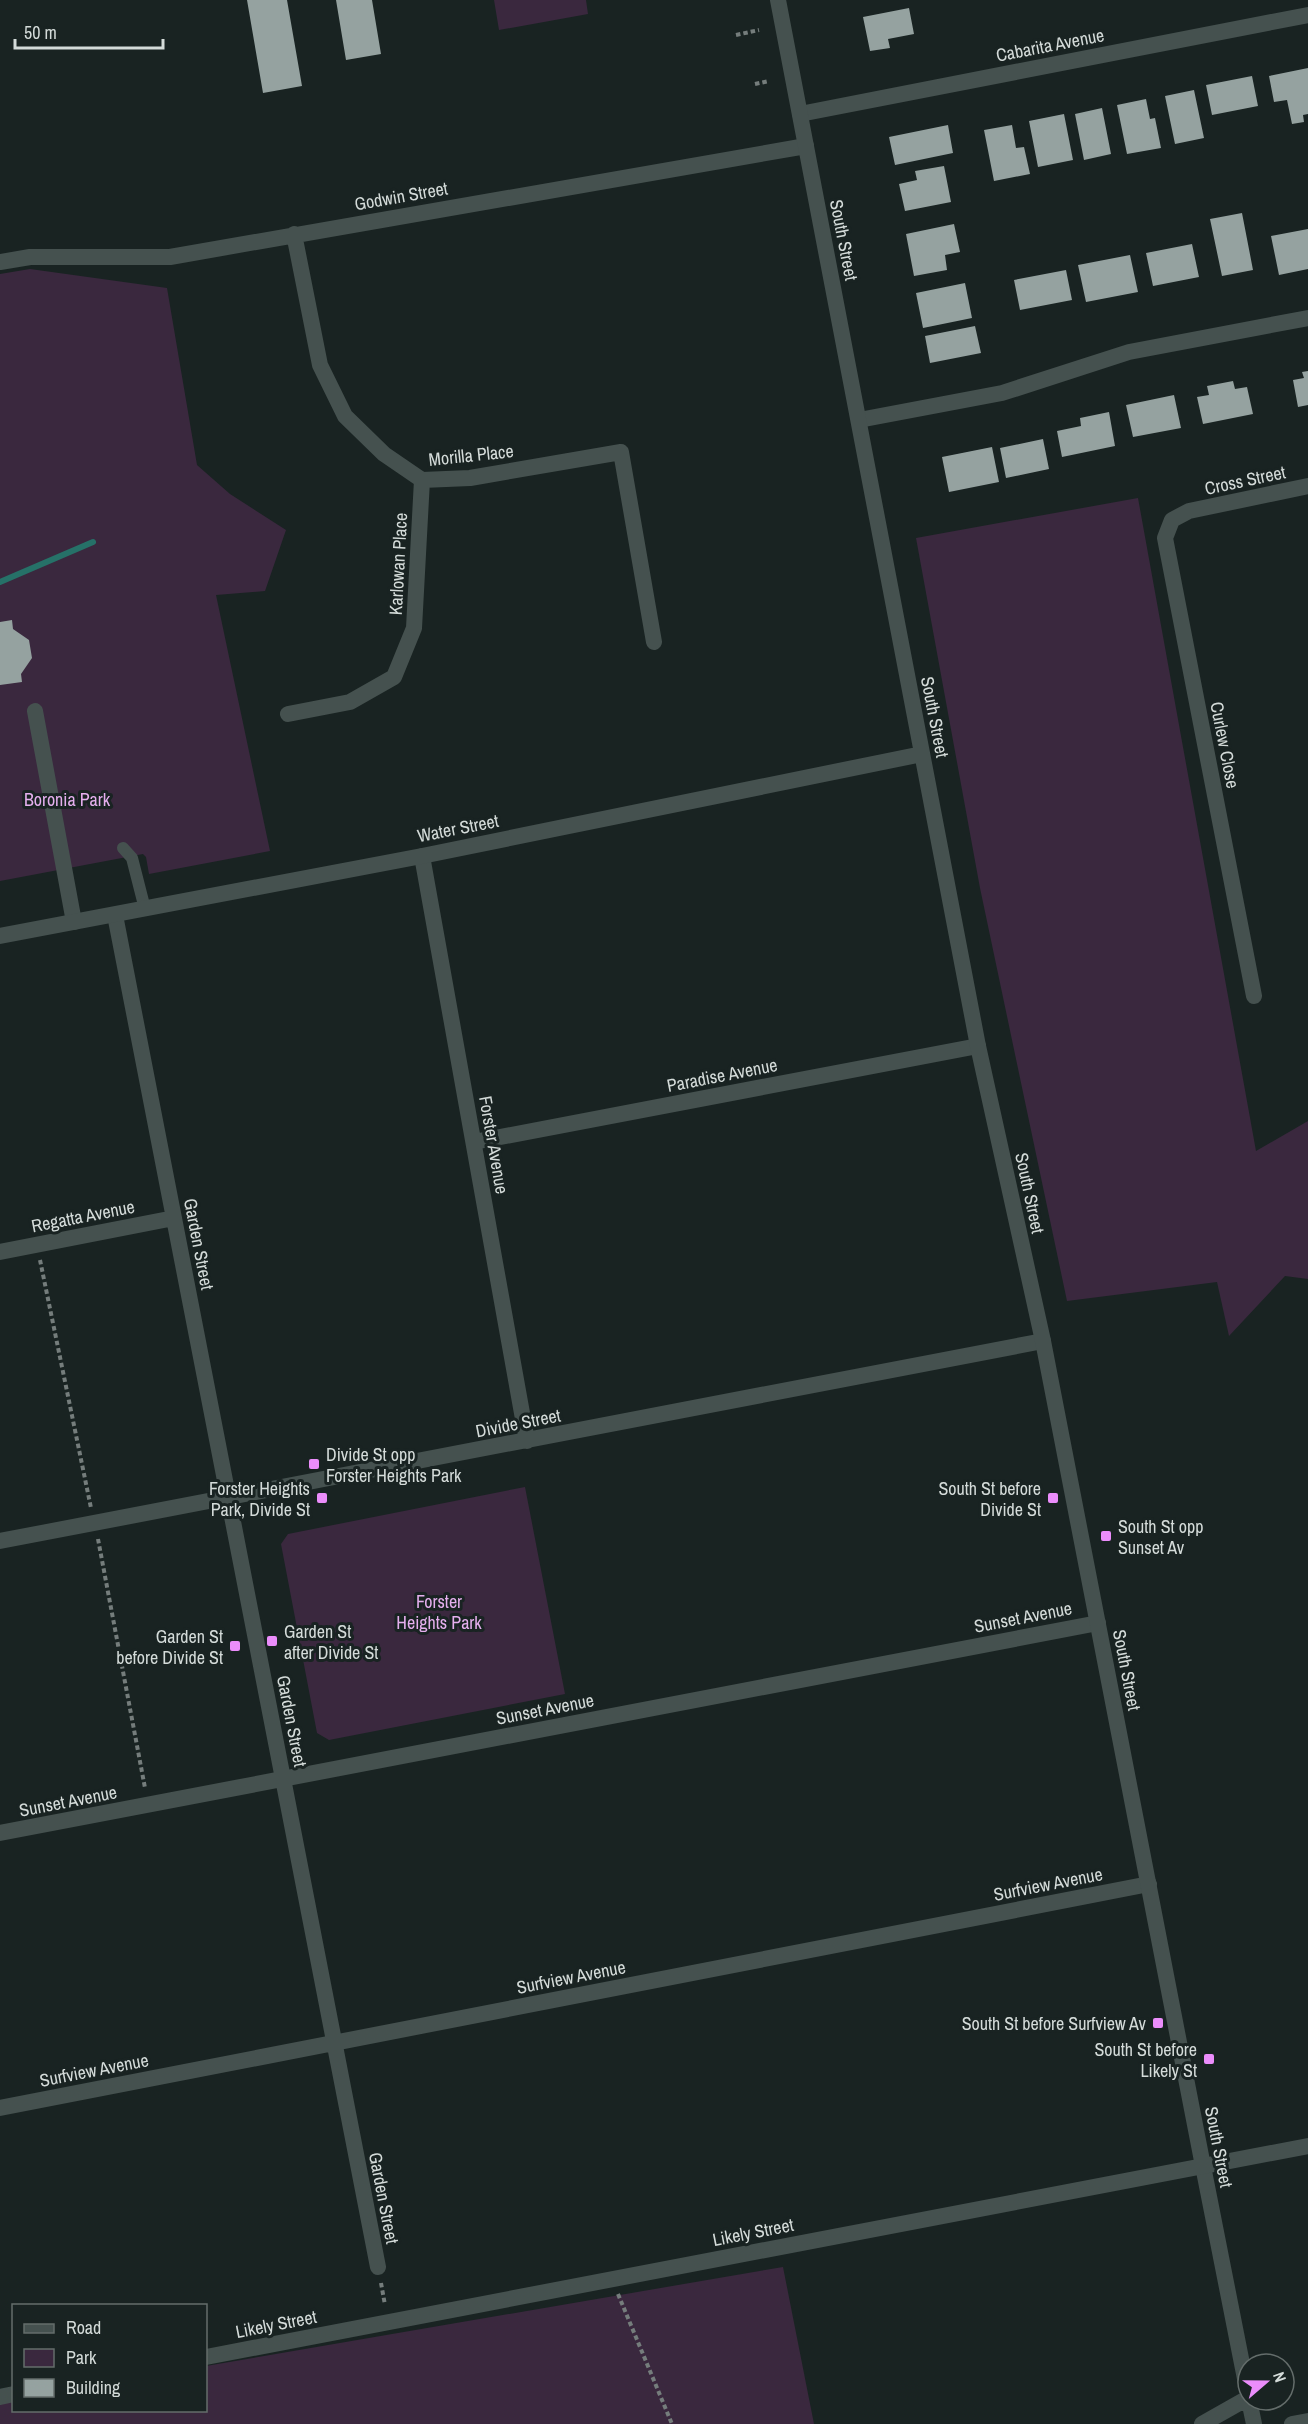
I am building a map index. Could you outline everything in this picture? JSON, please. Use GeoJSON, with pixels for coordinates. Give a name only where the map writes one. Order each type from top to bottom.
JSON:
{"type":"FeatureCollection","features":[{"type":"Feature","properties":{"kind":"street","name":"South Street"},"geometry":{"type":"LineString","coordinates":[[778,0],[978,1046],[1043,1341],[1239,2352]]}},
{"type":"Feature","properties":{"kind":"street","name":"Cabarita Avenue"},"geometry":{"type":"LineString","coordinates":[[800,114],[1308,15]]}},
{"type":"Feature","properties":{"kind":"street","name":"Godwin Street"},"geometry":{"type":"LineString","coordinates":[[0,262],[30,257],[170,257],[806,146]]}},
{"type":"Feature","properties":{"kind":"street","name":"Morilla Place"},"geometry":{"type":"LineString","coordinates":[[294,234],[320,365],[345,416],[384,454],[422,480],[470,478],[621,452],[654,642]]}},
{"type":"Feature","properties":{"kind":"street"},"geometry":{"type":"LineString","coordinates":[[859,420],[1002,393],[1129,352],[1308,318]]}},
{"type":"Feature","properties":{"kind":"street","name":"Karlowan Place"},"geometry":{"type":"LineString","coordinates":[[288,714],[350,702],[394,677],[414,628],[422,480]]}},
{"type":"Feature","properties":{"kind":"street","name":"Cross Street"},"geometry":{"type":"LineString","coordinates":[[1189,511],[1308,486]]}},
{"type":"Feature","properties":{"kind":"street","name":"Curlew Close"},"geometry":{"type":"LineString","coordinates":[[1189,511],[1172,520],[1166,538],[1254,996]]}},
{"type":"Feature","properties":{"kind":"street"},"geometry":{"type":"LineString","coordinates":[[35,711],[74,922]]}},
{"type":"Feature","properties":{"kind":"street","name":"Water Street"},"geometry":{"type":"LineString","coordinates":[[0,936],[422,856],[922,754]]}},
{"type":"Feature","properties":{"kind":"street","name":"Forster Avenue"},"geometry":{"type":"LineString","coordinates":[[422,856],[527,1441]]}},
{"type":"Feature","properties":{"kind":"street","name":"Garden Street"},"geometry":{"type":"LineString","coordinates":[[115,915],[378,2267]]}},
{"type":"Feature","properties":{"kind":"street","name":"Paradise Avenue"},"geometry":{"type":"LineString","coordinates":[[474,1142],[978,1046]]}},
{"type":"Feature","properties":{"kind":"street","name":"Regatta Avenue"},"geometry":{"type":"LineString","coordinates":[[0,1252],[174,1218]]}},
{"type":"Feature","properties":{"kind":"street","name":"Divide Street"},"geometry":{"type":"LineString","coordinates":[[0,1540],[1043,1341]]}},
{"type":"Feature","properties":{"kind":"street","name":"Sunset Avenue"},"geometry":{"type":"LineString","coordinates":[[0,1833],[1098,1623]]}},
{"type":"Feature","properties":{"kind":"street","name":"Surfview Avenue"},"geometry":{"type":"LineString","coordinates":[[0,2108],[1149,1884]]}},
{"type":"Feature","properties":{"kind":"street","name":"Likely Street"},"geometry":{"type":"LineString","coordinates":[[207,2357],[1308,2146]]}},
{"type":"Feature","properties":{"kind":"street"},"geometry":{"type":"LineString","coordinates":[[1202,2424],[1236,2404]]}},
{"type":"Feature","properties":{"kind":"street"},"geometry":{"type":"LineString","coordinates":[[1292,2424],[1308,2421]]}},
{"type":"Feature","properties":{"kind":"lane"},"geometry":{"type":"LineString","coordinates":[[123,848],[132,858],[145,909]]}},
{"type":"Feature","properties":{"kind":"path"},"geometry":{"type":"LineString","coordinates":[[736,35],[759,30]]}},
{"type":"Feature","properties":{"kind":"path"},"geometry":{"type":"LineString","coordinates":[[755,84],[769,81]]}},
{"type":"Feature","properties":{"kind":"path","name":"Garden Street"},"geometry":{"type":"LineString","coordinates":[[378,2267],[388,2322]]}},
{"type":"Feature","properties":{"kind":"path"},"geometry":{"type":"LineString","coordinates":[[613,2279],[622,2308],[672,2424]]}},
{"type":"Feature","properties":{"kind":"green space"},"geometry":{"type":"Polygon","coordinates":[[[494,0],[586,0],[588,14],[499,30],[494,0]]]}},
{"type":"Feature","properties":{"kind":"green space","name":"Boronia Park"},"geometry":{"type":"Polygon","coordinates":[[[30,269],[167,288],[197,465],[230,494],[286,530],[265,591],[216,595],[270,851],[149,874],[146,857],[143,854],[0,881],[0,274],[30,269]]]}},
{"type":"Feature","properties":{"kind":"green space"},"geometry":{"type":"Polygon","coordinates":[[[1138,498],[1256,1151],[1308,1121],[1308,1279],[1285,1276],[1229,1336],[1217,1282],[1067,1301],[980,888],[916,538],[1138,498]]]}},
{"type":"Feature","properties":{"kind":"green space","name":"Forster Heights Park"},"geometry":{"type":"Polygon","coordinates":[[[525,1487],[565,1694],[329,1740],[317,1733],[281,1544],[288,1534],[525,1487]]]}},
{"type":"Feature","properties":{"kind":"green space"},"geometry":{"type":"Polygon","coordinates":[[[783,2267],[814,2424],[0,2424],[0,2404],[12,2401],[12,2412],[207,2412],[207,2366],[783,2267]]]}},
{"type":"Feature","properties":{"kind":"building"},"geometry":{"type":"Polygon","coordinates":[[[247,0],[287,0],[302,86],[263,93],[247,0]]]}},
{"type":"Feature","properties":{"kind":"building"},"geometry":{"type":"Polygon","coordinates":[[[336,0],[372,0],[381,54],[346,60],[336,0]]]}},
{"type":"Feature","properties":{"kind":"building"},"geometry":{"type":"Polygon","coordinates":[[[909,8],[914,34],[888,39],[890,48],[870,51],[863,17],[909,8]]]}},
{"type":"Feature","properties":{"kind":"building"},"geometry":{"type":"Polygon","coordinates":[[[1308,68],[1308,114],[1303,115],[1304,122],[1292,124],[1287,100],[1274,102],[1269,76],[1308,68]]]}},
{"type":"Feature","properties":{"kind":"building"},"geometry":{"type":"Polygon","coordinates":[[[1252,76],[1258,106],[1212,115],[1206,85],[1252,76]]]}},
{"type":"Feature","properties":{"kind":"building"},"geometry":{"type":"Polygon","coordinates":[[[1194,90],[1204,138],[1175,144],[1165,96],[1194,90]]]}},
{"type":"Feature","properties":{"kind":"building"},"geometry":{"type":"Polygon","coordinates":[[[1146,99],[1150,119],[1155,118],[1161,148],[1127,154],[1117,105],[1146,99]]]}},
{"type":"Feature","properties":{"kind":"building"},"geometry":{"type":"Polygon","coordinates":[[[1102,108],[1111,154],[1084,160],[1075,114],[1102,108]]]}},
{"type":"Feature","properties":{"kind":"building"},"geometry":{"type":"Polygon","coordinates":[[[1064,114],[1073,160],[1038,167],[1029,121],[1064,114]]]}},
{"type":"Feature","properties":{"kind":"building"},"geometry":{"type":"Polygon","coordinates":[[[948,125],[953,153],[895,165],[889,137],[948,125]]]}},
{"type":"Feature","properties":{"kind":"building"},"geometry":{"type":"Polygon","coordinates":[[[1012,125],[1016,148],[1024,147],[1030,174],[994,181],[984,130],[1012,125]]]}},
{"type":"Feature","properties":{"kind":"building"},"geometry":{"type":"Polygon","coordinates":[[[944,166],[951,202],[905,211],[899,184],[917,180],[915,171],[944,166]]]}},
{"type":"Feature","properties":{"kind":"building"},"geometry":{"type":"Polygon","coordinates":[[[1242,213],[1253,270],[1222,276],[1210,219],[1242,213]]]}},
{"type":"Feature","properties":{"kind":"building"},"geometry":{"type":"Polygon","coordinates":[[[954,224],[960,252],[945,255],[947,270],[914,276],[906,234],[954,224]]]}},
{"type":"Feature","properties":{"kind":"building"},"geometry":{"type":"Polygon","coordinates":[[[1308,229],[1308,269],[1279,275],[1271,236],[1308,229]]]}},
{"type":"Feature","properties":{"kind":"building"},"geometry":{"type":"Polygon","coordinates":[[[1192,244],[1199,277],[1153,286],[1146,253],[1192,244]]]}},
{"type":"Feature","properties":{"kind":"building"},"geometry":{"type":"Polygon","coordinates":[[[1130,255],[1138,292],[1086,302],[1078,265],[1130,255]]]}},
{"type":"Feature","properties":{"kind":"building"},"geometry":{"type":"Polygon","coordinates":[[[1066,270],[1072,300],[1020,310],[1014,280],[1066,270]]]}},
{"type":"Feature","properties":{"kind":"building"},"geometry":{"type":"Polygon","coordinates":[[[965,283],[972,318],[923,328],[916,293],[965,283]]]}},
{"type":"Feature","properties":{"kind":"building"},"geometry":{"type":"Polygon","coordinates":[[[975,326],[981,353],[930,363],[925,336],[975,326]]]}},
{"type":"Feature","properties":{"kind":"building"},"geometry":{"type":"Polygon","coordinates":[[[1308,371],[1308,405],[1298,407],[1293,380],[1304,378],[1302,372],[1308,371]]]}},
{"type":"Feature","properties":{"kind":"building"},"geometry":{"type":"Polygon","coordinates":[[[1233,381],[1235,389],[1247,387],[1253,414],[1203,424],[1197,397],[1209,395],[1207,386],[1233,381]]]}},
{"type":"Feature","properties":{"kind":"building"},"geometry":{"type":"Polygon","coordinates":[[[1174,395],[1181,428],[1133,437],[1126,405],[1174,395]]]}},
{"type":"Feature","properties":{"kind":"building"},"geometry":{"type":"Polygon","coordinates":[[[1109,412],[1115,446],[1062,457],[1057,431],[1081,426],[1080,418],[1109,412]]]}},
{"type":"Feature","properties":{"kind":"building"},"geometry":{"type":"Polygon","coordinates":[[[1043,439],[1049,469],[1006,478],[1000,448],[1043,439]]]}},
{"type":"Feature","properties":{"kind":"building"},"geometry":{"type":"Polygon","coordinates":[[[992,447],[999,482],[949,492],[942,457],[992,447]]]}},
{"type":"Feature","properties":{"kind":"building"},"geometry":{"type":"Polygon","coordinates":[[[12,620],[13,629],[29,640],[32,658],[21,674],[22,682],[0,685],[0,622],[12,620]]]}},
{"type":"Feature","properties":{"kind":"waterway"},"geometry":{"type":"LineString","coordinates":[[0,582],[93,542]]}},
{"type":"Feature","properties":{"kind":"place","name":"Divide St opp Forster Heights Park"},"geometry":{"type":"Point","coordinates":[314,1464]}},
{"type":"Feature","properties":{"kind":"place","name":"Forster Heights Park, Divide St"},"geometry":{"type":"Point","coordinates":[322,1498]}},
{"type":"Feature","properties":{"kind":"place","name":"South St before Divide St"},"geometry":{"type":"Point","coordinates":[1053,1498]}},
{"type":"Feature","properties":{"kind":"place","name":"South St opp Sunset Av"},"geometry":{"type":"Point","coordinates":[1106,1536]}},
{"type":"Feature","properties":{"kind":"place","name":"Garden St after Divide St"},"geometry":{"type":"Point","coordinates":[272,1641]}},
{"type":"Feature","properties":{"kind":"place","name":"Garden St before Divide St"},"geometry":{"type":"Point","coordinates":[235,1646]}},
{"type":"Feature","properties":{"kind":"place","name":"South St before Surfview Av"},"geometry":{"type":"Point","coordinates":[1158,2023]}},
{"type":"Feature","properties":{"kind":"place","name":"South St before Likely St"},"geometry":{"type":"Point","coordinates":[1209,2059]}}]}
